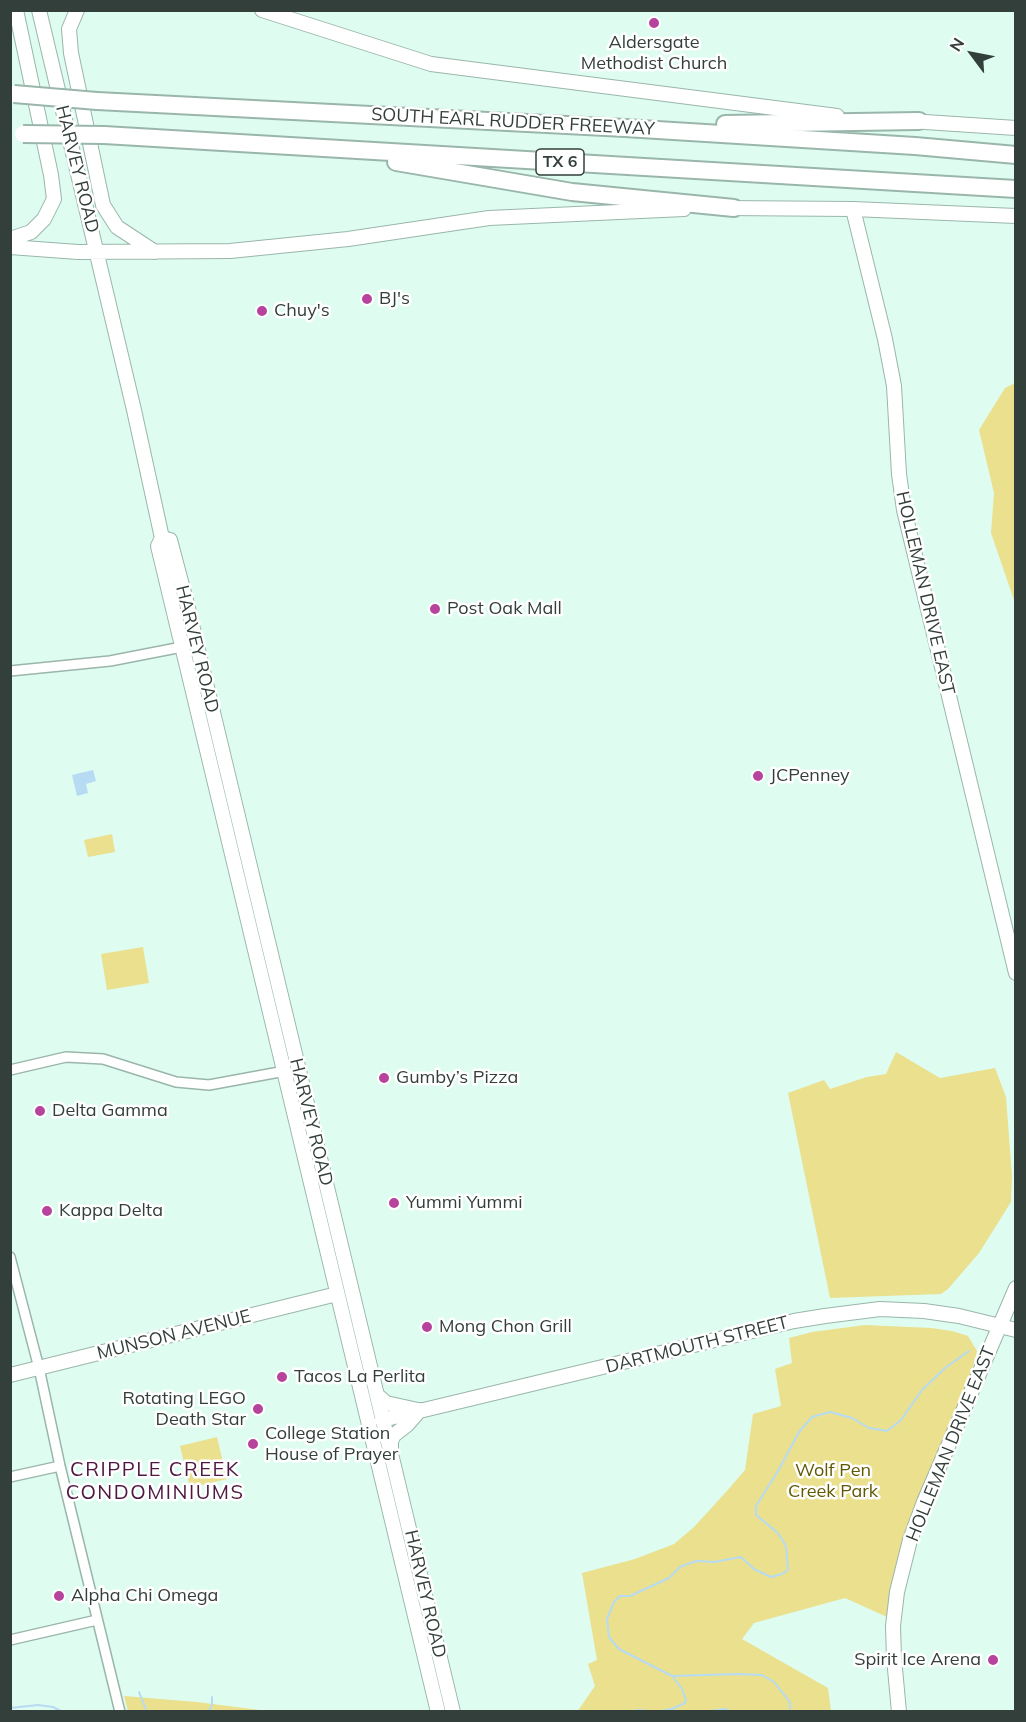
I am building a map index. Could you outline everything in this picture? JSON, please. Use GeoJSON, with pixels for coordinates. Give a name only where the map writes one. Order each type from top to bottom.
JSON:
{"type":"FeatureCollection","features":[{"type":"Feature","properties":{"kind":"highway","name":"SOUTH EARL RUDDER FREEWAY"},"geometry":{"type":"LineString","coordinates":[[12,94],[97,101],[625,128],[915,146],[1016,155]]}},
{"type":"Feature","properties":{"kind":"highway"},"geometry":{"type":"LineString","coordinates":[[625,128],[669,124],[919,121]]}},
{"type":"Feature","properties":{"kind":"highway","name":"SOUTH EARL RUDDER FREEWAY"},"geometry":{"type":"LineString","coordinates":[[17,134],[104,135],[1016,189]]}},
{"type":"Feature","properties":{"kind":"highway"},"geometry":{"type":"LineString","coordinates":[[318,149],[572,192],[734,208]]}},
{"type":"Feature","properties":{"kind":"main road"},"geometry":{"type":"LineString","coordinates":[[10,239],[31,232],[38,226],[54,199],[16,10]]}},
{"type":"Feature","properties":{"kind":"main road","name":"HARVEY ROAD"},"geometry":{"type":"LineString","coordinates":[[39,10],[97,251],[162,538],[158,546],[438,1712]]}},
{"type":"Feature","properties":{"kind":"main road"},"geometry":{"type":"LineString","coordinates":[[77,10],[69,29],[71,53],[103,205],[117,227],[156,253]]}},
{"type":"Feature","properties":{"kind":"main road"},"geometry":{"type":"LineString","coordinates":[[262,10],[431,64],[815,114],[1016,128]]}},
{"type":"Feature","properties":{"kind":"main road"},"geometry":{"type":"LineString","coordinates":[[10,247],[78,252],[230,251],[348,239],[489,218],[642,210],[853,209],[1016,216]]}},
{"type":"Feature","properties":{"kind":"main road","name":"HOLLEMAN DRIVE EAST"},"geometry":{"type":"LineString","coordinates":[[853,209],[885,339],[894,386],[899,474],[904,510],[1016,973]]}},
{"type":"Feature","properties":{"kind":"main road","name":"HARVEY ROAD"},"geometry":{"type":"LineString","coordinates":[[162,538],[170,540],[453,1712]]}},
{"type":"Feature","properties":{"kind":"main road"},"geometry":{"type":"LineString","coordinates":[[182,647],[189,647],[196,674],[204,678]]}},
{"type":"Feature","properties":{"kind":"main road"},"geometry":{"type":"LineString","coordinates":[[226,830],[240,824]]}},
{"type":"Feature","properties":{"kind":"main road"},"geometry":{"type":"LineString","coordinates":[[256,953],[265,961],[273,994],[275,997],[281,997]]}},
{"type":"Feature","properties":{"kind":"main road"},"geometry":{"type":"LineString","coordinates":[[285,1071],[291,1072],[300,1103],[309,1110]]}},
{"type":"Feature","properties":{"kind":"main road"},"geometry":{"type":"LineString","coordinates":[[344,1260],[343,1287],[337,1294],[346,1300],[352,1319],[361,1331]]}},
{"type":"Feature","properties":{"kind":"main road","name":"HOLLEMAN DRIVE EAST"},"geometry":{"type":"LineString","coordinates":[[899,1712],[893,1626],[897,1592],[910,1540],[924,1502],[1016,1288]]}},
{"type":"Feature","properties":{"kind":"main road","name":"MUNSON AVENUE"},"geometry":{"type":"LineString","coordinates":[[10,1375],[337,1294]]}},
{"type":"Feature","properties":{"kind":"main road","name":"DARTMOUTH STREET"},"geometry":{"type":"LineString","coordinates":[[382,1420],[794,1321],[825,1316],[880,1309],[958,1316],[1016,1330]]}},
{"type":"Feature","properties":{"kind":"main road"},"geometry":{"type":"LineString","coordinates":[[361,1388],[369,1395],[375,1416],[382,1420],[380,1443],[376,1455]]}},
{"type":"Feature","properties":{"kind":"main road"},"geometry":{"type":"LineString","coordinates":[[377,1395],[386,1403],[420,1410],[407,1425],[394,1435],[391,1441],[391,1454]]}},
{"type":"Feature","properties":{"kind":"main road"},"geometry":{"type":"LineString","coordinates":[[404,1571],[413,1574],[422,1611],[430,1617]]}},
{"type":"Feature","properties":{"kind":"street"},"geometry":{"type":"LineString","coordinates":[[10,671],[110,661],[182,647]]}},
{"type":"Feature","properties":{"kind":"street"},"geometry":{"type":"LineString","coordinates":[[10,1070],[66,1057],[103,1059],[176,1082],[209,1085],[285,1071]]}},
{"type":"Feature","properties":{"kind":"street"},"geometry":{"type":"LineString","coordinates":[[10,1257],[39,1368],[60,1466],[120,1712]]}},
{"type":"Feature","properties":{"kind":"street"},"geometry":{"type":"LineString","coordinates":[[10,1478],[60,1466]]}},
{"type":"Feature","properties":{"kind":"street"},"geometry":{"type":"LineString","coordinates":[[10,1640],[97,1620]]}},
{"type":"Feature","properties":{"kind":"green space"},"geometry":{"type":"Polygon","coordinates":[[[1015,383],[1015,603],[991,533],[994,493],[979,430],[1005,388],[1015,383]]]}},
{"type":"Feature","properties":{"kind":"green space"},"geometry":{"type":"Polygon","coordinates":[[[112,834],[115,852],[88,857],[84,840],[112,834]]]}},
{"type":"Feature","properties":{"kind":"green space"},"geometry":{"type":"Polygon","coordinates":[[[143,947],[149,983],[107,990],[101,954],[143,947]]]}},
{"type":"Feature","properties":{"kind":"green space"},"geometry":{"type":"Polygon","coordinates":[[[896,1052],[940,1078],[995,1068],[1006,1097],[1012,1176],[1011,1202],[979,1253],[941,1294],[830,1298],[788,1093],[824,1080],[830,1089],[867,1077],[886,1074],[896,1052]]]}},
{"type":"Feature","properties":{"kind":"green space","name":"Wolf Pen Creek Park"},"geometry":{"type":"Polygon","coordinates":[[[865,1325],[952,1331],[968,1336],[977,1351],[971,1375],[896,1576],[887,1617],[845,1598],[754,1623],[742,1639],[828,1688],[831,1711],[577,1712],[595,1686],[588,1664],[597,1660],[582,1573],[635,1559],[674,1544],[694,1527],[726,1492],[745,1470],[753,1414],[781,1406],[775,1369],[792,1363],[789,1338],[812,1332],[865,1325]]]}},
{"type":"Feature","properties":{"kind":"green space"},"geometry":{"type":"Polygon","coordinates":[[[217,1437],[227,1479],[190,1488],[180,1446],[217,1437]]]}},
{"type":"Feature","properties":{"kind":"green space"},"geometry":{"type":"Polygon","coordinates":[[[124,1696],[197,1702],[268,1711],[128,1711],[124,1696]]]}},
{"type":"Feature","properties":{"kind":"water"},"geometry":{"type":"Polygon","coordinates":[[[93,770],[96,781],[86,784],[88,793],[77,796],[72,775],[93,770]]]}},
{"type":"Feature","properties":{"kind":"waterway"},"geometry":{"type":"LineString","coordinates":[[790,1712],[790,1702],[774,1682],[762,1675],[672,1676],[619,1649],[609,1637],[607,1619],[614,1602],[620,1596],[630,1596],[669,1578],[680,1567],[696,1561],[714,1562],[741,1557],[754,1569],[771,1577],[788,1570],[786,1546],[778,1533],[756,1515],[756,1506],[799,1432],[812,1417],[830,1412],[852,1418],[869,1428],[887,1431],[901,1420],[922,1390],[945,1368],[969,1351]]}},
{"type":"Feature","properties":{"kind":"waterway"},"geometry":{"type":"LineString","coordinates":[[656,1712],[672,1709],[685,1703],[682,1689],[673,1677]]}},
{"type":"Feature","properties":{"kind":"waterway"},"geometry":{"type":"LineString","coordinates":[[139,1692],[147,1712]]}},
{"type":"Feature","properties":{"kind":"waterway"},"geometry":{"type":"LineString","coordinates":[[208,1712],[212,1705],[212,1697]]}},
{"type":"Feature","properties":{"kind":"waterway"},"geometry":{"type":"LineString","coordinates":[[10,1708],[38,1705],[53,1707],[63,1712]]}},
{"type":"Feature","properties":{"kind":"waterway"},"geometry":{"type":"LineString","coordinates":[[704,1712],[725,1709],[730,1712]]}},
{"type":"Feature","properties":{"kind":"waterway"},"geometry":{"type":"LineString","coordinates":[[628,1712],[639,1710],[654,1712]]}},
{"type":"Feature","properties":{"kind":"place","name":"Aldersgate Methodist Church"},"geometry":{"type":"Point","coordinates":[654,23]}},
{"type":"Feature","properties":{"kind":"place","name":"BJ's"},"geometry":{"type":"Point","coordinates":[367,299]}},
{"type":"Feature","properties":{"kind":"place","name":"Chuy's"},"geometry":{"type":"Point","coordinates":[262,311]}},
{"type":"Feature","properties":{"kind":"place","name":"Post Oak Mall"},"geometry":{"type":"Point","coordinates":[435,609]}},
{"type":"Feature","properties":{"kind":"place","name":"JCPenney"},"geometry":{"type":"Point","coordinates":[758,776]}},
{"type":"Feature","properties":{"kind":"place","name":"Gumby’s Pizza"},"geometry":{"type":"Point","coordinates":[384,1078]}},
{"type":"Feature","properties":{"kind":"place","name":"Delta Gamma"},"geometry":{"type":"Point","coordinates":[40,1111]}},
{"type":"Feature","properties":{"kind":"place","name":"Yummi Yummi"},"geometry":{"type":"Point","coordinates":[394,1203]}},
{"type":"Feature","properties":{"kind":"place","name":"Kappa Delta"},"geometry":{"type":"Point","coordinates":[47,1211]}},
{"type":"Feature","properties":{"kind":"place","name":"Mong Chon Grill"},"geometry":{"type":"Point","coordinates":[427,1327]}},
{"type":"Feature","properties":{"kind":"place","name":"Tacos La Perlita"},"geometry":{"type":"Point","coordinates":[282,1377]}},
{"type":"Feature","properties":{"kind":"place","name":"Rotating LEGO Death Star"},"geometry":{"type":"Point","coordinates":[258,1409]}},
{"type":"Feature","properties":{"kind":"place","name":"College Station House of Prayer"},"geometry":{"type":"Point","coordinates":[253,1444]}},
{"type":"Feature","properties":{"kind":"place","name":"Alpha Chi Omega"},"geometry":{"type":"Point","coordinates":[59,1596]}},
{"type":"Feature","properties":{"kind":"place","name":"Spirit Ice Arena"},"geometry":{"type":"Point","coordinates":[993,1660]}},
{"type":"Feature","properties":{"kind":"district","name":"CRIPPLE CREEK CONDOMINIUMS"},"geometry":{"type":"Point","coordinates":[155,1482]}}]}
